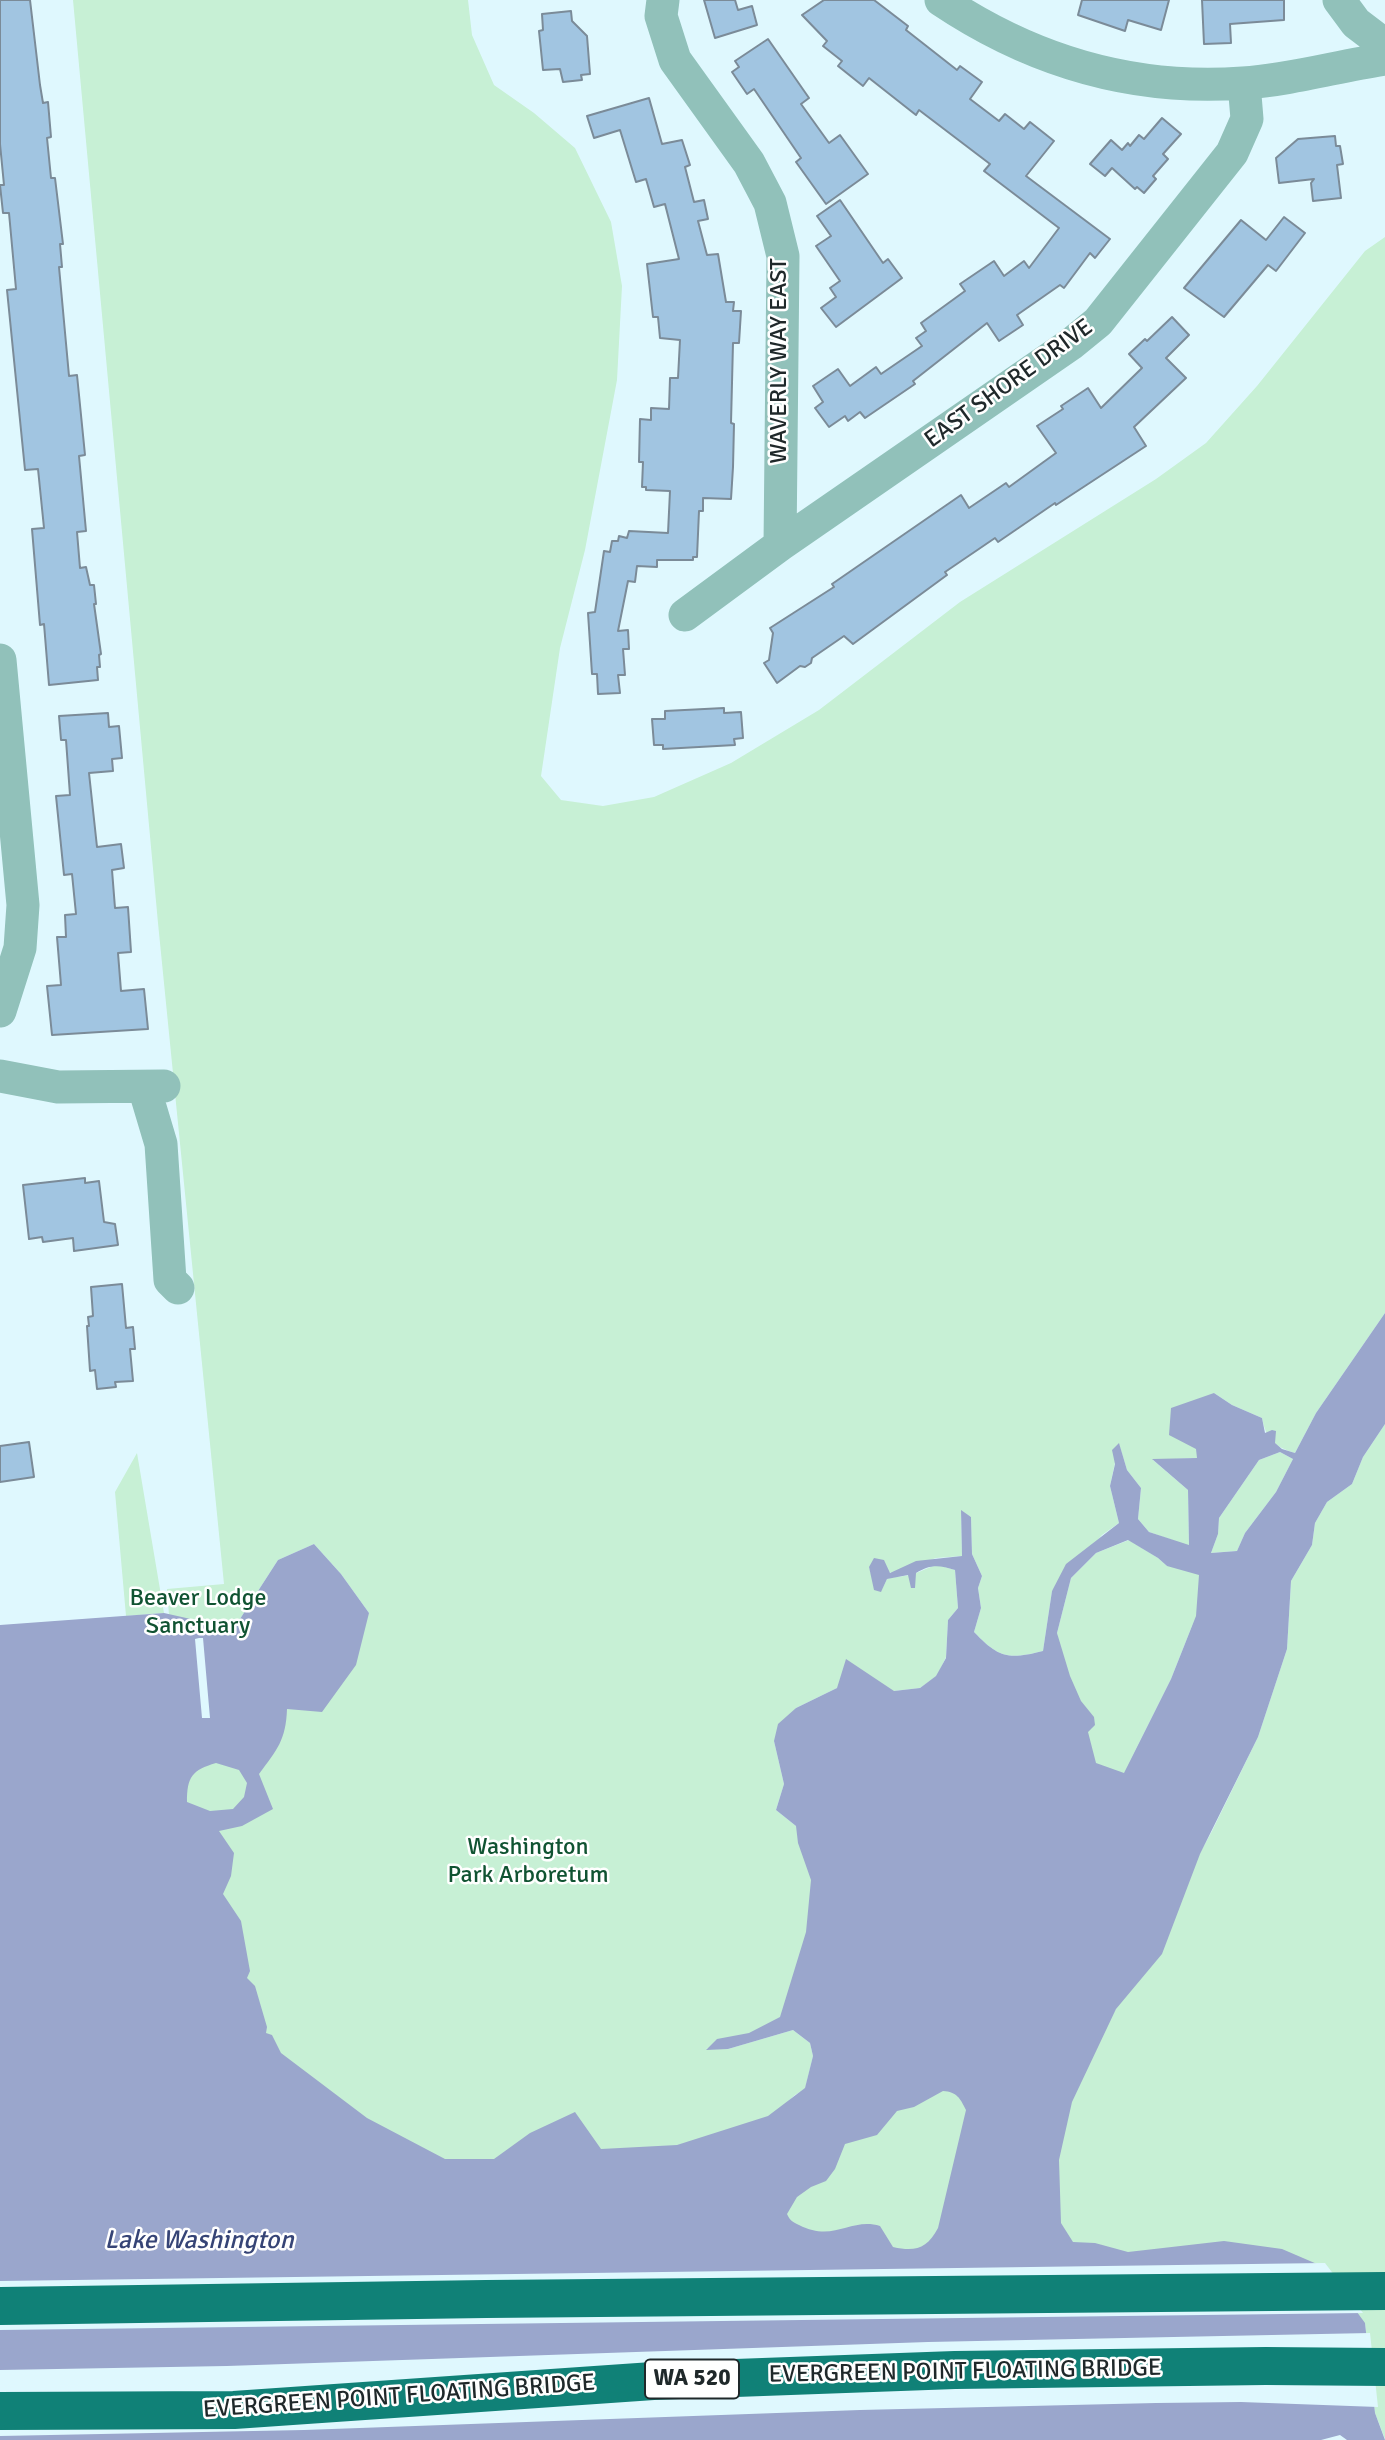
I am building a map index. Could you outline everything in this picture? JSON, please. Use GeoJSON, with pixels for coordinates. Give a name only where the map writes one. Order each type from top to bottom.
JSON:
{"type":"FeatureCollection","features":[{"type":"Feature","properties":{"kind":"highway"},"geometry":{"type":"LineString","coordinates":[[0,2306],[1385,2291]]}},
{"type":"Feature","properties":{"kind":"highway","name":"EVERGREEN POINT FLOATING BRIDGE"},"geometry":{"type":"LineString","coordinates":[[0,2411],[234,2410],[653,2381],[955,2370],[1385,2367]]}},
{"type":"Feature","properties":{"kind":"street","name":"WAVERLY WAY EAST"},"geometry":{"type":"LineString","coordinates":[[663,0],[661,16],[675,60],[749,163],[770,203],[783,257],[780,545]]}},
{"type":"Feature","properties":{"kind":"street"},"geometry":{"type":"LineString","coordinates":[[941,0],[986,29],[1023,46],[1095,71],[1164,84],[1244,83],[1314,74],[1385,58]]}},
{"type":"Feature","properties":{"kind":"street"},"geometry":{"type":"LineString","coordinates":[[1339,0],[1356,23],[1385,45]]}},
{"type":"Feature","properties":{"kind":"street","name":"EAST SHORE DRIVE"},"geometry":{"type":"LineString","coordinates":[[685,615],[780,545],[1098,322],[1232,153],[1247,120],[1244,83]]}},
{"type":"Feature","properties":{"kind":"street"},"geometry":{"type":"LineString","coordinates":[[0,660],[6,781],[23,905],[20,948],[0,1011]]}},
{"type":"Feature","properties":{"kind":"street"},"geometry":{"type":"LineString","coordinates":[[0,1076],[58,1087],[155,1087],[170,1280],[178,1288]]}},
{"type":"Feature","properties":{"kind":"green space"},"geometry":{"type":"Polygon","coordinates":[[[73,0],[468,0],[472,35],[494,85],[534,113],[575,148],[611,222],[622,286],[617,380],[585,550],[560,648],[541,776],[561,800],[603,806],[654,797],[731,763],[819,710],[960,602],[1156,479],[1206,443],[1257,386],[1365,251],[1385,237],[1385,1313],[1316,1413],[1295,1453],[1272,1441],[1262,1418],[1232,1405],[1214,1393],[1197,1449],[1197,1458],[1153,1460],[1188,1490],[1189,1546],[1149,1532],[1138,1519],[1141,1488],[1127,1470],[1119,1444],[1110,1486],[1119,1523],[1102,1535],[1052,1591],[1043,1651],[1005,1655],[990,1647],[974,1632],[981,1608],[978,1588],[982,1576],[972,1554],[971,1517],[961,1511],[962,1556],[936,1558],[892,1573],[869,1567],[881,1591],[887,1579],[935,1566],[955,1570],[958,1608],[948,1620],[946,1657],[937,1676],[920,1688],[894,1691],[837,1688],[796,1708],[774,1741],[784,1784],[776,1810],[796,1826],[820,1825],[800,2021],[706,2049],[728,2049],[793,2030],[810,2043],[813,2056],[805,2089],[741,2145],[0,2288],[0,1885],[107,1826],[369,1613],[341,1574],[314,1544],[278,1560],[229,1636],[171,1641],[167,1589],[224,1584],[158,923],[73,0]]]}},
{"type":"Feature","properties":{"kind":"green space"},"geometry":{"type":"Polygon","coordinates":[[[1385,1424],[1385,2439],[1375,2413],[1365,2323],[720,2270],[800,2125],[966,2010],[1004,2216],[1212,1831],[1258,1737],[1287,1649],[1291,1581],[1312,1545],[1315,1523],[1327,1502],[1352,1484],[1363,1457],[1385,1424]]]}},
{"type":"Feature","properties":{"kind":"green space"},"geometry":{"type":"Polygon","coordinates":[[[1280,1452],[1293,1459],[1276,1492],[1245,1533],[1237,1551],[1211,1553],[1218,1534],[1219,1518],[1259,1460],[1280,1452]]]}},
{"type":"Feature","properties":{"kind":"green space"},"geometry":{"type":"Polygon","coordinates":[[[137,1453],[164,1613],[126,1616],[115,1492],[137,1453]]]}},
{"type":"Feature","properties":{"kind":"green space"},"geometry":{"type":"Polygon","coordinates":[[[1129,1540],[1167,1566],[1204,1565],[1222,1591],[1132,1802],[1085,1768],[1057,1633],[1071,1578],[1096,1553],[1129,1540]],[[1196,1616],[1171,1679],[1126,1769],[1172,1680],[1196,1616]]]}},
{"type":"Feature","properties":{"kind":"water","name":"Lake Washington"},"geometry":{"type":"Polygon","coordinates":[[[1385,1313],[1385,1424],[1363,1457],[1352,1484],[1327,1502],[1315,1523],[1312,1545],[1291,1581],[1287,1649],[1258,1737],[1200,1854],[1162,1954],[1116,2009],[1072,2102],[1059,2160],[1061,2223],[1073,2242],[1095,2243],[1128,2252],[1224,2241],[1282,2249],[1324,2267],[1365,2323],[1375,2413],[1385,2440],[1347,2440],[1340,2435],[1321,2440],[0,2440],[0,1625],[164,1613],[204,1622],[229,1636],[278,1560],[314,1544],[341,1574],[369,1613],[356,1665],[322,1712],[287,1709],[285,1729],[279,1744],[259,1774],[273,1809],[242,1826],[219,1831],[234,1853],[231,1876],[223,1894],[241,1921],[250,1971],[247,1978],[255,1986],[267,2027],[266,2033],[272,2035],[281,2053],[367,2118],[445,2159],[494,2159],[530,2133],[575,2112],[601,2149],[677,2145],[768,2116],[805,2088],[813,2056],[810,2043],[793,2030],[728,2049],[706,2050],[717,2039],[749,2033],[780,2017],[806,1932],[811,1880],[798,1843],[796,1826],[776,1810],[784,1784],[774,1741],[778,1724],[796,1708],[837,1688],[846,1659],[894,1691],[920,1688],[936,1676],[946,1658],[948,1620],[958,1608],[955,1570],[935,1566],[921,1570],[916,1573],[915,1588],[911,1588],[908,1575],[887,1579],[881,1592],[874,1590],[869,1567],[874,1558],[884,1560],[890,1573],[916,1561],[962,1556],[961,1510],[971,1517],[972,1554],[982,1576],[978,1588],[981,1608],[974,1632],[990,1647],[1005,1655],[1043,1651],[1052,1591],[1066,1564],[1119,1523],[1110,1486],[1115,1464],[1112,1450],[1119,1443],[1127,1470],[1141,1488],[1138,1519],[1149,1532],[1189,1545],[1188,1490],[1152,1459],[1197,1458],[1196,1449],[1169,1435],[1171,1408],[1214,1393],[1232,1405],[1262,1418],[1265,1433],[1276,1431],[1275,1443],[1282,1449],[1295,1453],[1316,1413],[1385,1313]],[[1280,1452],[1259,1460],[1219,1518],[1218,1534],[1211,1553],[1237,1551],[1245,1533],[1276,1492],[1293,1459],[1280,1452]],[[1128,1540],[1096,1553],[1071,1578],[1057,1633],[1081,1701],[1094,1717],[1095,1725],[1088,1732],[1096,1763],[1124,1773],[1171,1679],[1196,1616],[1199,1575],[1167,1566],[1128,1540]],[[216,1763],[192,1776],[187,1802],[210,1811],[233,1809],[244,1797],[247,1783],[239,1770],[216,1763]],[[943,2091],[914,2107],[897,2111],[877,2135],[845,2144],[835,2169],[826,2181],[797,2197],[787,2214],[791,2220],[811,2230],[822,2231],[870,2224],[880,2226],[893,2247],[914,2249],[925,2245],[938,2228],[966,2110],[958,2096],[943,2091]]]}},
{"type":"Feature","properties":{"kind":"pier"},"geometry":{"type":"Polygon","coordinates":[[[203,1638],[210,1718],[202,1718],[195,1639],[203,1638]]]}},
{"type":"Feature","properties":{"kind":"pier"},"geometry":{"type":"Polygon","coordinates":[[[1325,2263],[1363,2313],[0,2330],[0,2281],[1325,2263]]]}},
{"type":"Feature","properties":{"kind":"pier"},"geometry":{"type":"Polygon","coordinates":[[[1370,2333],[1378,2407],[1241,2402],[1156,2403],[860,2410],[304,2430],[0,2436],[0,2370],[227,2366],[928,2342],[1370,2333]]]}},
{"type":"Feature","properties":{"kind":"building"},"geometry":{"type":"Polygon","coordinates":[[[0,0],[30,0],[43,103],[48,102],[51,137],[47,138],[51,178],[55,178],[63,244],[60,244],[62,267],[59,267],[69,376],[77,375],[85,455],[79,456],[86,531],[77,532],[80,568],[86,567],[90,585],[94,585],[101,654],[100,667],[97,667],[98,680],[49,685],[44,624],[40,625],[32,529],[44,528],[38,469],[25,470],[7,290],[16,289],[9,213],[3,213],[0,185],[4,185],[0,144],[0,0]]]}},
{"type":"Feature","properties":{"kind":"building"},"geometry":{"type":"Polygon","coordinates":[[[704,0],[735,0],[738,10],[752,6],[757,25],[715,38],[704,0]]]}},
{"type":"Feature","properties":{"kind":"building"},"geometry":{"type":"Polygon","coordinates":[[[824,0],[874,0],[908,26],[906,30],[957,70],[960,66],[982,82],[970,99],[999,121],[1005,114],[1024,129],[1030,122],[1054,141],[1026,176],[1110,239],[1095,258],[1090,253],[1064,288],[1060,285],[1017,315],[1023,325],[999,341],[987,323],[913,381],[915,384],[865,418],[860,412],[848,421],[845,416],[829,427],[815,408],[823,402],[813,386],[838,369],[850,386],[876,367],[881,374],[922,346],[916,338],[926,331],[921,323],[965,291],[960,284],[994,261],[1004,276],[1024,261],[1029,268],[1059,228],[984,171],[990,164],[919,110],[916,115],[869,78],[863,86],[838,66],[842,61],[823,46],[827,41],[802,15],[824,0]]]}},
{"type":"Feature","properties":{"kind":"building"},"geometry":{"type":"Polygon","coordinates":[[[1082,0],[1169,0],[1161,30],[1128,20],[1125,31],[1078,15],[1082,0]]]}},
{"type":"Feature","properties":{"kind":"building"},"geometry":{"type":"Polygon","coordinates":[[[1202,0],[1284,0],[1284,20],[1230,24],[1231,43],[1204,44],[1202,0]]]}},
{"type":"Feature","properties":{"kind":"building"},"geometry":{"type":"Polygon","coordinates":[[[571,11],[572,21],[587,36],[590,74],[581,75],[582,80],[563,82],[560,69],[543,70],[539,31],[543,30],[542,14],[571,11]]]}},
{"type":"Feature","properties":{"kind":"building"},"geometry":{"type":"Polygon","coordinates":[[[768,39],[809,98],[801,104],[829,143],[840,135],[868,174],[826,204],[796,162],[801,158],[754,89],[747,94],[732,72],[739,67],[735,61],[768,39]]]}},
{"type":"Feature","properties":{"kind":"building"},"geometry":{"type":"Polygon","coordinates":[[[649,98],[662,144],[682,140],[690,165],[685,167],[694,202],[704,200],[708,219],[698,221],[707,255],[718,254],[726,302],[734,302],[733,311],[741,311],[739,343],[733,343],[731,499],[703,498],[703,511],[699,511],[697,557],[693,557],[693,560],[657,560],[657,567],[637,566],[635,582],[628,581],[618,631],[628,630],[629,649],[623,649],[625,675],[618,675],[620,693],[598,694],[597,674],[592,674],[588,613],[595,612],[604,551],[610,552],[612,541],[618,541],[619,536],[627,538],[629,531],[668,533],[670,491],[646,490],[646,487],[642,487],[643,462],[639,462],[640,419],[651,420],[651,408],[669,409],[670,378],[678,378],[680,340],[660,338],[658,317],[653,317],[647,264],[679,259],[665,204],[654,207],[646,179],[636,182],[620,130],[594,138],[587,116],[649,98]]]}},
{"type":"Feature","properties":{"kind":"building"},"geometry":{"type":"Polygon","coordinates":[[[1162,118],[1181,134],[1163,154],[1168,159],[1153,176],[1156,179],[1144,193],[1137,187],[1135,189],[1112,168],[1105,176],[1090,164],[1111,140],[1122,150],[1128,143],[1130,146],[1139,135],[1144,139],[1162,118]]]}},
{"type":"Feature","properties":{"kind":"building"},"geometry":{"type":"Polygon","coordinates":[[[1335,136],[1343,164],[1337,165],[1341,198],[1313,201],[1311,183],[1314,179],[1279,183],[1276,158],[1298,139],[1335,136]]]}},
{"type":"Feature","properties":{"kind":"building"},"geometry":{"type":"Polygon","coordinates":[[[840,200],[883,263],[888,259],[902,278],[836,327],[821,308],[836,297],[830,288],[840,281],[816,246],[831,236],[817,216],[840,200]]]}},
{"type":"Feature","properties":{"kind":"building"},"geometry":{"type":"Polygon","coordinates":[[[1284,217],[1305,233],[1276,271],[1268,265],[1224,317],[1184,288],[1241,220],[1266,240],[1284,217]]]}},
{"type":"Feature","properties":{"kind":"building"},"geometry":{"type":"Polygon","coordinates":[[[1172,317],[1189,335],[1166,358],[1186,378],[1134,427],[1146,446],[998,542],[995,538],[945,572],[947,575],[853,644],[844,636],[812,658],[811,663],[805,667],[800,666],[777,683],[764,663],[769,660],[773,633],[770,628],[834,587],[832,584],[961,495],[969,508],[1006,483],[1009,487],[1056,453],[1037,426],[1088,388],[1101,408],[1142,368],[1129,354],[1172,317]]]}},
{"type":"Feature","properties":{"kind":"building"},"geometry":{"type":"Polygon","coordinates":[[[724,708],[724,713],[741,712],[743,738],[734,739],[735,745],[663,749],[663,745],[654,745],[652,719],[665,719],[665,711],[724,708]]]}},
{"type":"Feature","properties":{"kind":"building"},"geometry":{"type":"Polygon","coordinates":[[[108,713],[109,727],[119,726],[122,758],[112,759],[113,771],[89,773],[97,847],[121,844],[124,868],[112,870],[115,908],[128,907],[131,952],[118,953],[121,991],[144,989],[148,1029],[52,1035],[47,986],[61,985],[57,937],[66,937],[65,915],[76,914],[72,874],[64,875],[56,796],[70,795],[66,740],[61,740],[59,716],[108,713]]]}},
{"type":"Feature","properties":{"kind":"building"},"geometry":{"type":"Polygon","coordinates":[[[85,1178],[85,1183],[99,1181],[104,1222],[115,1224],[118,1245],[74,1251],[73,1238],[43,1242],[42,1237],[29,1239],[23,1185],[85,1178]]]}},
{"type":"Feature","properties":{"kind":"building"},"geometry":{"type":"Polygon","coordinates":[[[122,1284],[126,1328],[133,1327],[135,1349],[130,1349],[133,1381],[115,1382],[116,1387],[97,1389],[95,1370],[90,1371],[87,1326],[88,1317],[93,1316],[91,1287],[122,1284]]]}},
{"type":"Feature","properties":{"kind":"building"},"geometry":{"type":"Polygon","coordinates":[[[29,1442],[34,1477],[0,1482],[0,1446],[29,1442]]]}},
{"type":"Feature","properties":{"kind":"park label","name":"Beaver Lodge Sanctuary"},"geometry":{"type":"Point","coordinates":[198,1613]}},
{"type":"Feature","properties":{"kind":"park label","name":"Washington Park Arboretum"},"geometry":{"type":"Point","coordinates":[528,1862]}}]}
